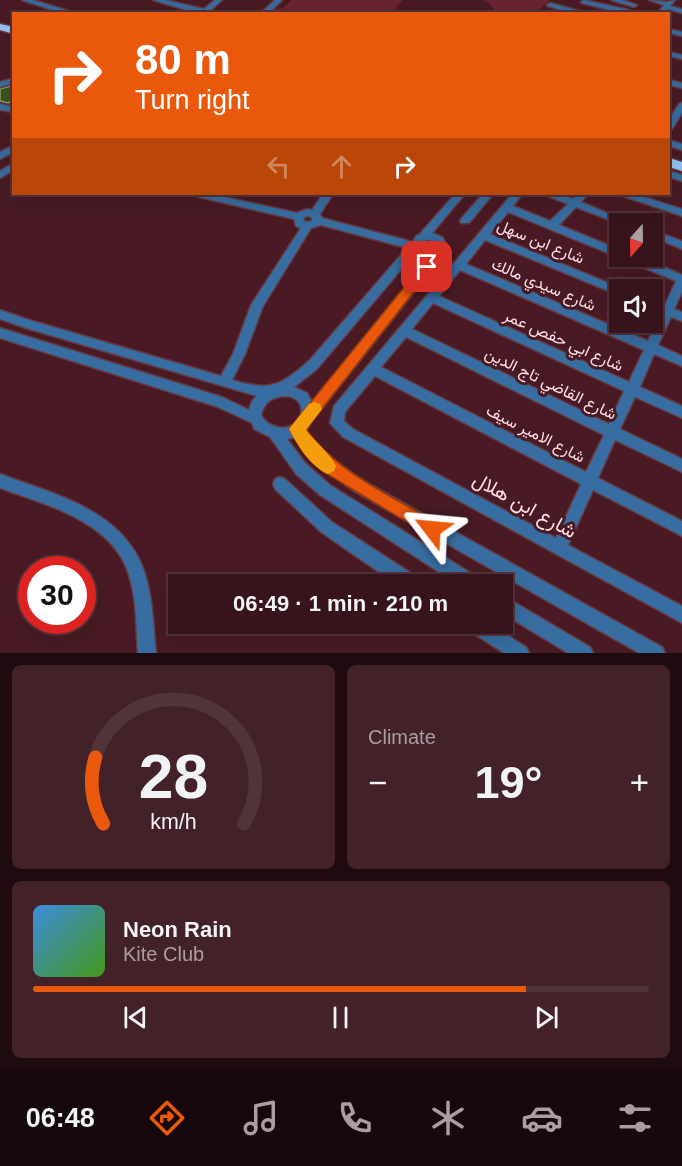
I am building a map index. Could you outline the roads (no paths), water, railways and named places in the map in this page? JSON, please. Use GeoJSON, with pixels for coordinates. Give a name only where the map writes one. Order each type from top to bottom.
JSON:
{"type":"FeatureCollection","features":[{"type":"Feature","properties":{"kind":"street"},"geometry":{"type":"LineString","coordinates":[[25,0],[43,2],[70,12]]}},
{"type":"Feature","properties":{"kind":"street"},"geometry":{"type":"LineString","coordinates":[[156,0],[203,12],[219,0]]}},
{"type":"Feature","properties":{"kind":"street"},"geometry":{"type":"LineString","coordinates":[[265,12],[279,0]]}},
{"type":"Feature","properties":{"kind":"street"},"geometry":{"type":"LineString","coordinates":[[614,0],[636,2]]}},
{"type":"Feature","properties":{"kind":"street"},"geometry":{"type":"LineString","coordinates":[[652,0],[682,11]]}},
{"type":"Feature","properties":{"kind":"street"},"geometry":{"type":"LineString","coordinates":[[575,11],[584,1],[625,12]]}},
{"type":"Feature","properties":{"kind":"street"},"geometry":{"type":"LineString","coordinates":[[553,2],[578,12]]}},
{"type":"Feature","properties":{"kind":"street"},"geometry":{"type":"LineString","coordinates":[[670,125],[678,111]]}},
{"type":"Feature","properties":{"kind":"street"},"geometry":{"type":"LineString","coordinates":[[6,335],[222,403],[256,419],[263,428],[275,434],[283,434],[302,424],[442,246],[439,240],[431,236],[417,242],[317,217],[308,212],[298,217],[203,195]]}},
{"type":"Feature","properties":{"kind":"street"},"geometry":{"type":"LineString","coordinates":[[298,217],[300,224],[314,225],[328,195]]}},
{"type":"Feature","properties":{"kind":"street"},"geometry":{"type":"LineString","coordinates":[[256,419],[257,404],[297,379],[313,365],[459,195]]}},
{"type":"Feature","properties":{"kind":"street"},"geometry":{"type":"LineString","coordinates":[[465,221],[487,195]]}},
{"type":"Feature","properties":{"kind":"street"},"geometry":{"type":"LineString","coordinates":[[373,369],[516,195]]}},
{"type":"Feature","properties":{"kind":"street"},"geometry":{"type":"LineString","coordinates":[[554,195],[609,216]]}},
{"type":"Feature","properties":{"kind":"street"},"geometry":{"type":"LineString","coordinates":[[552,226],[582,195]]}},
{"type":"Feature","properties":{"kind":"street"},"geometry":{"type":"LineString","coordinates":[[630,195],[682,213]]}},
{"type":"Feature","properties":{"kind":"street"},"geometry":{"type":"LineString","coordinates":[[506,207],[609,249]]}},
{"type":"Feature","properties":{"kind":"street"},"geometry":{"type":"LineString","coordinates":[[224,382],[239,354],[257,305],[307,226]]}},
{"type":"Feature","properties":{"kind":"street","name":"شارع ابن سهل"},"geometry":{"type":"LineString","coordinates":[[483,235],[609,287]]}},
{"type":"Feature","properties":{"kind":"street"},"geometry":{"type":"LineString","coordinates":[[663,237],[682,245]]}},
{"type":"Feature","properties":{"kind":"street","name":"شارع سيدي مالك"},"geometry":{"type":"LineString","coordinates":[[458,265],[682,361]]}},
{"type":"Feature","properties":{"kind":"street"},"geometry":{"type":"LineString","coordinates":[[559,548],[682,280],[652,267]]}},
{"type":"Feature","properties":{"kind":"street","name":"شارع ابي حفص عمر"},"geometry":{"type":"LineString","coordinates":[[432,298],[682,412]]}},
{"type":"Feature","properties":{"kind":"street"},"geometry":{"type":"LineString","coordinates":[[663,309],[682,317]]}},
{"type":"Feature","properties":{"kind":"street"},"geometry":{"type":"LineString","coordinates":[[0,314],[26,324],[224,382],[273,392],[290,390],[302,397],[308,407],[302,424],[310,448],[328,466],[376,497],[656,653]]}},
{"type":"Feature","properties":{"kind":"street"},"geometry":{"type":"LineString","coordinates":[[6,335],[26,324]]}},
{"type":"Feature","properties":{"kind":"street","name":"شارع القاضي تاج الدين"},"geometry":{"type":"LineString","coordinates":[[405,331],[682,466]]}},
{"type":"Feature","properties":{"kind":"street","name":"شارع ابن هلال"},"geometry":{"type":"LineString","coordinates":[[373,369],[336,416],[337,423],[348,434],[682,615]]}},
{"type":"Feature","properties":{"kind":"street","name":"شارع الامير سيف"},"geometry":{"type":"LineString","coordinates":[[373,369],[682,529]]}},
{"type":"Feature","properties":{"kind":"street"},"geometry":{"type":"LineString","coordinates":[[275,434],[301,469],[325,490],[457,574]]}},
{"type":"Feature","properties":{"kind":"street"},"geometry":{"type":"LineString","coordinates":[[0,481],[92,518],[119,539],[136,571],[147,653]]}},
{"type":"Feature","properties":{"kind":"street"},"geometry":{"type":"LineString","coordinates":[[280,484],[307,514],[322,526],[397,574]]}},
{"type":"Feature","properties":{"kind":"street"},"geometry":{"type":"LineString","coordinates":[[513,610],[573,650]]}},
{"type":"Feature","properties":{"kind":"street"},"geometry":{"type":"LineString","coordinates":[[490,634],[520,653]]}}]}
